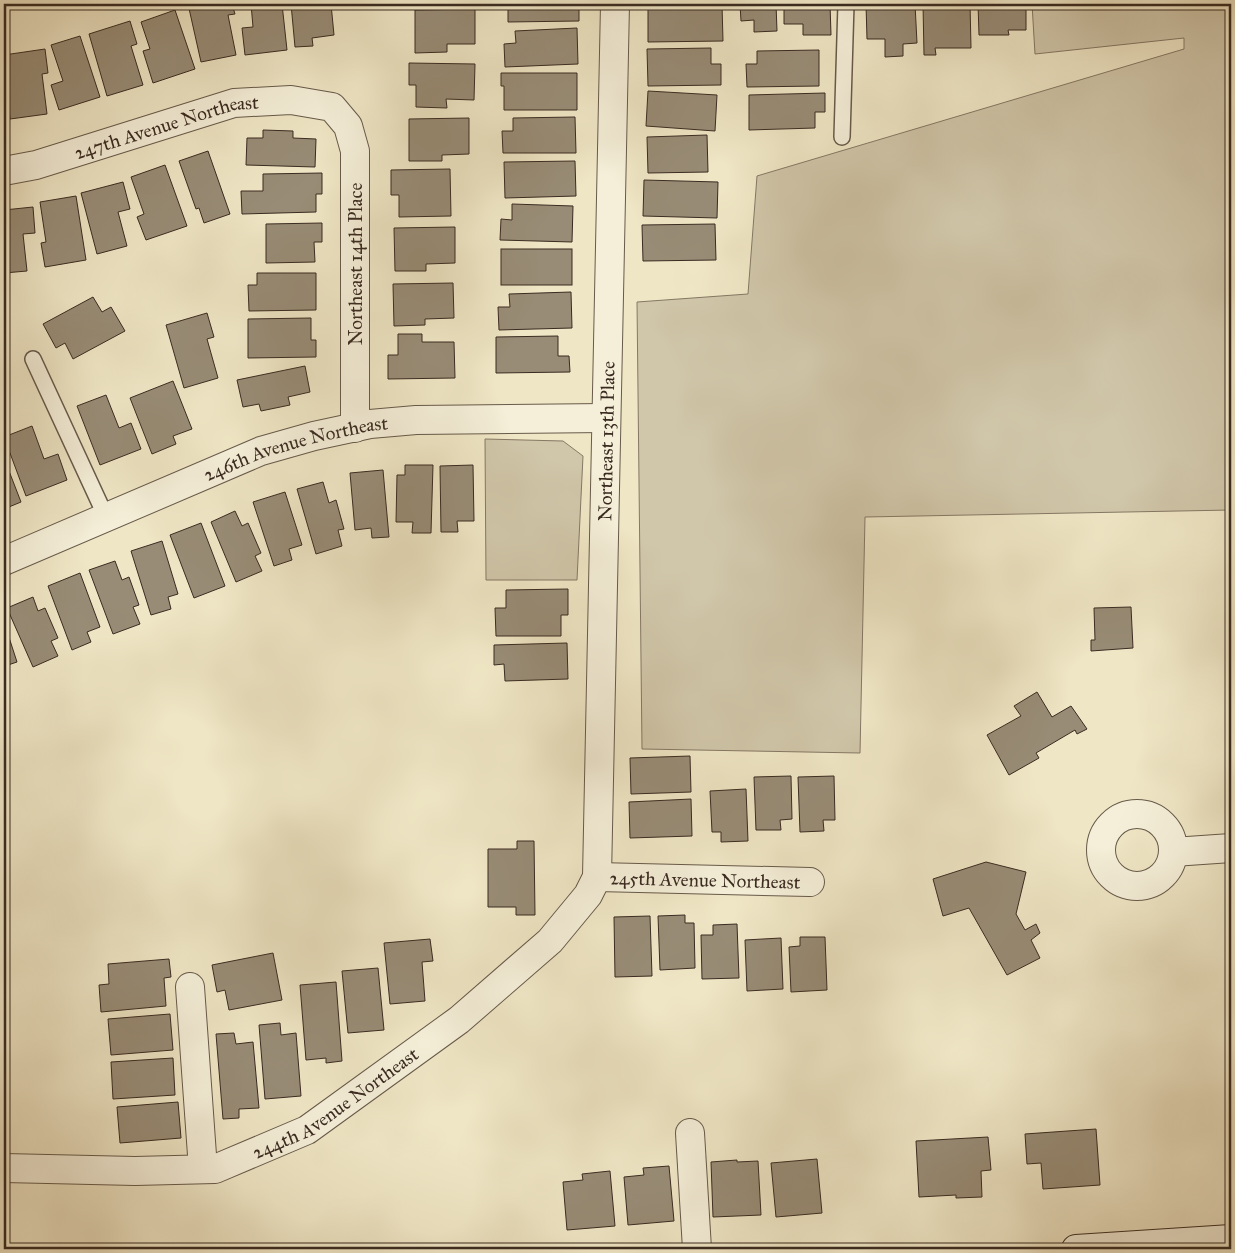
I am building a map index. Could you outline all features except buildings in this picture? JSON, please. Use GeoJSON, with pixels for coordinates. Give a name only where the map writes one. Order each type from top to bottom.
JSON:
{"type":"FeatureCollection","features":[{"type":"Feature","properties":{"kind":"street","name":"Northeast 13th Place"},"geometry":{"type":"LineString","coordinates":[[597,877],[615,4]]}},
{"type":"Feature","properties":{"kind":"street","name":"247th Avenue Northeast"},"geometry":{"type":"LineString","coordinates":[[4,172],[36,165],[234,103],[291,100],[332,108]]}},
{"type":"Feature","properties":{"kind":"street","name":"Northeast 14th Place"},"geometry":{"type":"LineString","coordinates":[[332,108],[348,126],[355,151],[355,428]]}},
{"type":"Feature","properties":{"kind":"street","name":"246th Avenue Northeast"},"geometry":{"type":"LineString","coordinates":[[4,561],[261,451],[355,428],[416,420],[605,418]]}},
{"type":"Feature","properties":{"kind":"street"},"geometry":{"type":"LineString","coordinates":[[1173,852],[1231,848]]}},
{"type":"Feature","properties":{"kind":"street","name":"245th Avenue Northeast"},"geometry":{"type":"LineString","coordinates":[[597,877],[810,882]]}},
{"type":"Feature","properties":{"kind":"street","name":"244th Avenue Northeast"},"geometry":{"type":"LineString","coordinates":[[4,1168],[135,1171],[215,1169],[307,1130],[459,1020],[550,941],[588,895],[597,877]]}},
{"type":"Feature","properties":{"kind":"street"},"geometry":{"type":"LineString","coordinates":[[190,987],[203,1169]]}},
{"type":"Feature","properties":{"kind":"street"},"geometry":{"type":"LineString","coordinates":[[690,1133],[697,1249]]}},
{"type":"Feature","properties":{"kind":"street"},"geometry":{"type":"LineString","coordinates":[[1076,1249],[1231,1239]]}},
{"type":"Feature","properties":{"kind":"lane"},"geometry":{"type":"LineString","coordinates":[[842,138],[846,4]]}},
{"type":"Feature","properties":{"kind":"lane"},"geometry":{"type":"LineString","coordinates":[[33,359],[106,517]]}},
{"type":"Feature","properties":{"kind":"shaded area"},"geometry":{"type":"Polygon","coordinates":[[[1032,4],[1231,4],[1231,510],[865,517],[860,753],[642,749],[637,302],[748,294],[757,176],[1184,49],[1184,38],[1035,54],[1032,4]]]}},
{"type":"Feature","properties":{"kind":"shaded area"},"geometry":{"type":"Polygon","coordinates":[[[485,439],[563,441],[583,456],[577,580],[486,580],[485,439]]]}}]}
